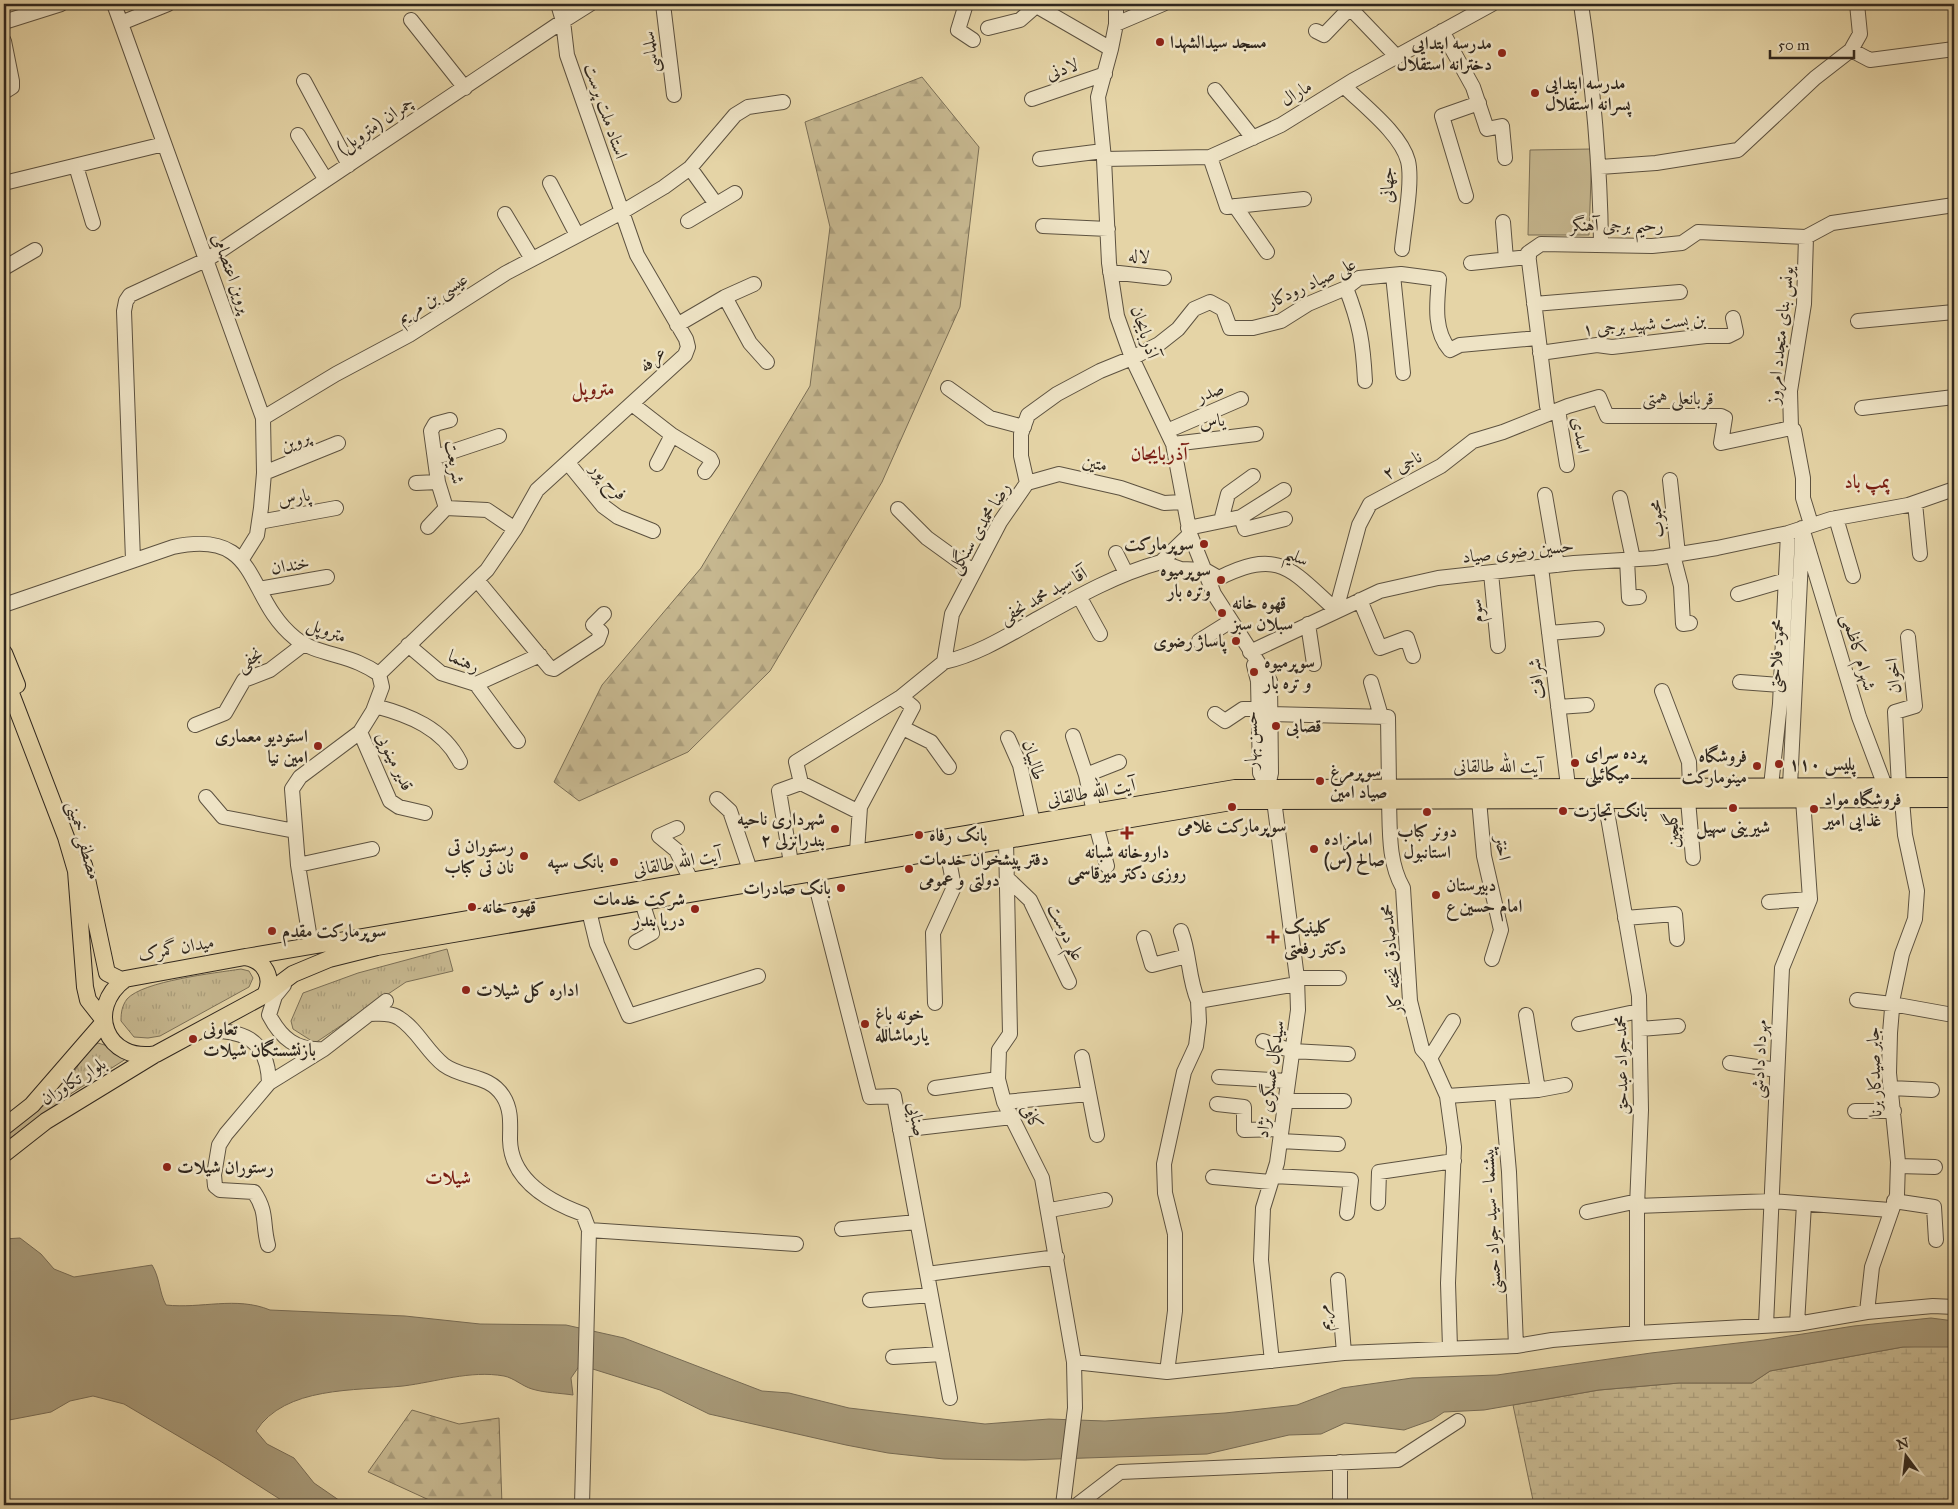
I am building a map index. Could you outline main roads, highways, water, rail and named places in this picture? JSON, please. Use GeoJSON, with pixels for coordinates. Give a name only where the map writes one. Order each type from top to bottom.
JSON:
{"type":"FeatureCollection","features":[{"type":"Feature","properties":{"kind":"main road","name":"مصطفی خمینی"},"geometry":{"type":"LineString","coordinates":[[4,654],[79,848],[107,973]]}},
{"type":"Feature","properties":{"kind":"main road","name":"مصطفی خمینی"},"geometry":{"type":"LineString","coordinates":[[4,675],[66,837],[73,862],[80,902],[84,974],[88,1000],[103,1021]]}},
{"type":"Feature","properties":{"kind":"main road","name":"آیت الله طالقانی"},"geometry":{"type":"LineString","coordinates":[[265,995],[293,974],[310,966],[377,947],[642,902],[812,867],[947,850],[1006,840],[1095,818],[1235,788],[1271,793],[1389,793],[1568,786],[1689,793],[1794,795],[1954,786]]}},
{"type":"Feature","properties":{"kind":"main road","name":"آیت الله طالقانی"},"geometry":{"type":"LineString","coordinates":[[1389,793],[1479,800],[1605,800],[1771,786],[1794,795]]}},
{"type":"Feature","properties":{"kind":"main road","name":"آیت الله طالقانی"},"geometry":{"type":"LineString","coordinates":[[1895,790],[1954,799]]}},
{"type":"Feature","properties":{"kind":"main road","name":"آیت الله طالقانی"},"geometry":{"type":"LineString","coordinates":[[245,957],[791,863],[812,867],[857,852],[1033,823],[1095,818]]}},
{"type":"Feature","properties":{"kind":"main road"},"geometry":{"type":"LineString","coordinates":[[284,951],[280,960],[284,966],[310,966]]}},
{"type":"Feature","properties":{"kind":"main road"},"geometry":{"type":"LineString","coordinates":[[103,1021],[111,1040],[126,1052],[146,1056],[156,1054],[265,995],[269,985],[268,973],[261,963],[245,957]]}},
{"type":"Feature","properties":{"kind":"main road","name":"میدان گمرک"},"geometry":{"type":"LineString","coordinates":[[103,1021],[106,1001],[110,992],[123,981],[134,976],[245,957]]}},
{"type":"Feature","properties":{"kind":"main road"},"geometry":{"type":"LineString","coordinates":[[84,974],[88,981],[96,983],[104,980],[107,973],[123,981]]}},
{"type":"Feature","properties":{"kind":"main road","name":"بلوار تکاوران"},"geometry":{"type":"LineString","coordinates":[[4,1127],[32,1105],[103,1021]]}},
{"type":"Feature","properties":{"kind":"main road","name":"بلوار تکاوران"},"geometry":{"type":"LineString","coordinates":[[9,1150],[46,1121],[156,1054]]}},
{"type":"Feature","properties":{"kind":"place","name":"مسجد سیدالشهدا"},"geometry":{"type":"Point","coordinates":[1160,42]}},
{"type":"Feature","properties":{"kind":"place","name":"مدرسه ابتدایی دخترانه استقلال"},"geometry":{"type":"Point","coordinates":[1502,53]}},
{"type":"Feature","properties":{"kind":"place","name":"مدرسه ابتدایی پسرانه استقلال"},"geometry":{"type":"Point","coordinates":[1535,93]}},
{"type":"Feature","properties":{"kind":"place","name":"سوپرمارکت"},"geometry":{"type":"Point","coordinates":[1204,544]}},
{"type":"Feature","properties":{"kind":"place","name":"سوپرمیوه وتره بار"},"geometry":{"type":"Point","coordinates":[1221,580]}},
{"type":"Feature","properties":{"kind":"place","name":"قهوه خانه سبلان سبز"},"geometry":{"type":"Point","coordinates":[1222,613]}},
{"type":"Feature","properties":{"kind":"place","name":"پاساژ رضوی"},"geometry":{"type":"Point","coordinates":[1236,641]}},
{"type":"Feature","properties":{"kind":"place","name":"سوپرمیوه و تره بار"},"geometry":{"type":"Point","coordinates":[1254,672]}},
{"type":"Feature","properties":{"kind":"place","name":"قصابی"},"geometry":{"type":"Point","coordinates":[1276,726]}},
{"type":"Feature","properties":{"kind":"place","name":"استودیو معماری امین نیا"},"geometry":{"type":"Point","coordinates":[318,746]}},
{"type":"Feature","properties":{"kind":"place","name":"پرده سرای میکائیلی"},"geometry":{"type":"Point","coordinates":[1575,763]}},
{"type":"Feature","properties":{"kind":"place","name":"پلیس ۱۱۰"},"geometry":{"type":"Point","coordinates":[1779,764]}},
{"type":"Feature","properties":{"kind":"place","name":"فروشگاه مینومارکت"},"geometry":{"type":"Point","coordinates":[1757,766]}},
{"type":"Feature","properties":{"kind":"place","name":"سوپرمرغ صیاد امین"},"geometry":{"type":"Point","coordinates":[1320,781]}},
{"type":"Feature","properties":{"kind":"place","name":"سوپرمارکت غلامی"},"geometry":{"type":"Point","coordinates":[1232,807]}},
{"type":"Feature","properties":{"kind":"place","name":"شیرینی سهیل"},"geometry":{"type":"Point","coordinates":[1733,808]}},
{"type":"Feature","properties":{"kind":"place","name":"فروشگاه مواد غذایی امیر"},"geometry":{"type":"Point","coordinates":[1814,809]}},
{"type":"Feature","properties":{"kind":"place","name":"بانک تجارت"},"geometry":{"type":"Point","coordinates":[1563,811]}},
{"type":"Feature","properties":{"kind":"place","name":"دونر کباب استانبول"},"geometry":{"type":"Point","coordinates":[1427,812]}},
{"type":"Feature","properties":{"kind":"place","name":"شهرداری ناحیه ۲ بندرانزلی"},"geometry":{"type":"Point","coordinates":[835,829]}},
{"type":"Feature","properties":{"kind":"place","name":"داروخانه شبانه روزی دکتر میرقاسمی"},"geometry":{"type":"Point","coordinates":[1127,833]}},
{"type":"Feature","properties":{"kind":"place","name":"بانک رفاه"},"geometry":{"type":"Point","coordinates":[919,835]}},
{"type":"Feature","properties":{"kind":"place","name":"امامزاده صالح (س)"},"geometry":{"type":"Point","coordinates":[1314,849]}},
{"type":"Feature","properties":{"kind":"place","name":"رستوران تی نان تی کباب"},"geometry":{"type":"Point","coordinates":[524,856]}},
{"type":"Feature","properties":{"kind":"place","name":"بانک سپه"},"geometry":{"type":"Point","coordinates":[614,862]}},
{"type":"Feature","properties":{"kind":"place","name":"دفتر پیشخوان خدمات دولتی و عمومی"},"geometry":{"type":"Point","coordinates":[909,869]}},
{"type":"Feature","properties":{"kind":"place","name":"بانک صادرات"},"geometry":{"type":"Point","coordinates":[841,888]}},
{"type":"Feature","properties":{"kind":"place","name":"دبیرستان امام حسین ع"},"geometry":{"type":"Point","coordinates":[1436,895]}},
{"type":"Feature","properties":{"kind":"place","name":"قهوه خانه"},"geometry":{"type":"Point","coordinates":[472,907]}},
{"type":"Feature","properties":{"kind":"place","name":"شرکت خدمات دریا بندر"},"geometry":{"type":"Point","coordinates":[695,909]}},
{"type":"Feature","properties":{"kind":"place","name":"سوپرمارکت مقدم"},"geometry":{"type":"Point","coordinates":[272,931]}},
{"type":"Feature","properties":{"kind":"place","name":"کلینیک دکتر رفعتی"},"geometry":{"type":"Point","coordinates":[1273,937]}},
{"type":"Feature","properties":{"kind":"place","name":"اداره کل شیلات"},"geometry":{"type":"Point","coordinates":[466,990]}},
{"type":"Feature","properties":{"kind":"place","name":"خونه باغ یارماشالله"},"geometry":{"type":"Point","coordinates":[865,1024]}},
{"type":"Feature","properties":{"kind":"place","name":"تعاونی بازنشستگان شیلات"},"geometry":{"type":"Point","coordinates":[193,1039]}},
{"type":"Feature","properties":{"kind":"place","name":"رستوران شیلات"},"geometry":{"type":"Point","coordinates":[167,1167]}},
{"type":"Feature","properties":{"kind":"district","name":"متروپل"},"geometry":{"type":"Point","coordinates":[593,388]}},
{"type":"Feature","properties":{"kind":"district","name":"آذربایجان"},"geometry":{"type":"Point","coordinates":[1159,453]}},
{"type":"Feature","properties":{"kind":"district","name":"پمپ باد"},"geometry":{"type":"Point","coordinates":[1867,481]}},
{"type":"Feature","properties":{"kind":"district","name":"شیلات"},"geometry":{"type":"Point","coordinates":[448,1177]}}]}
